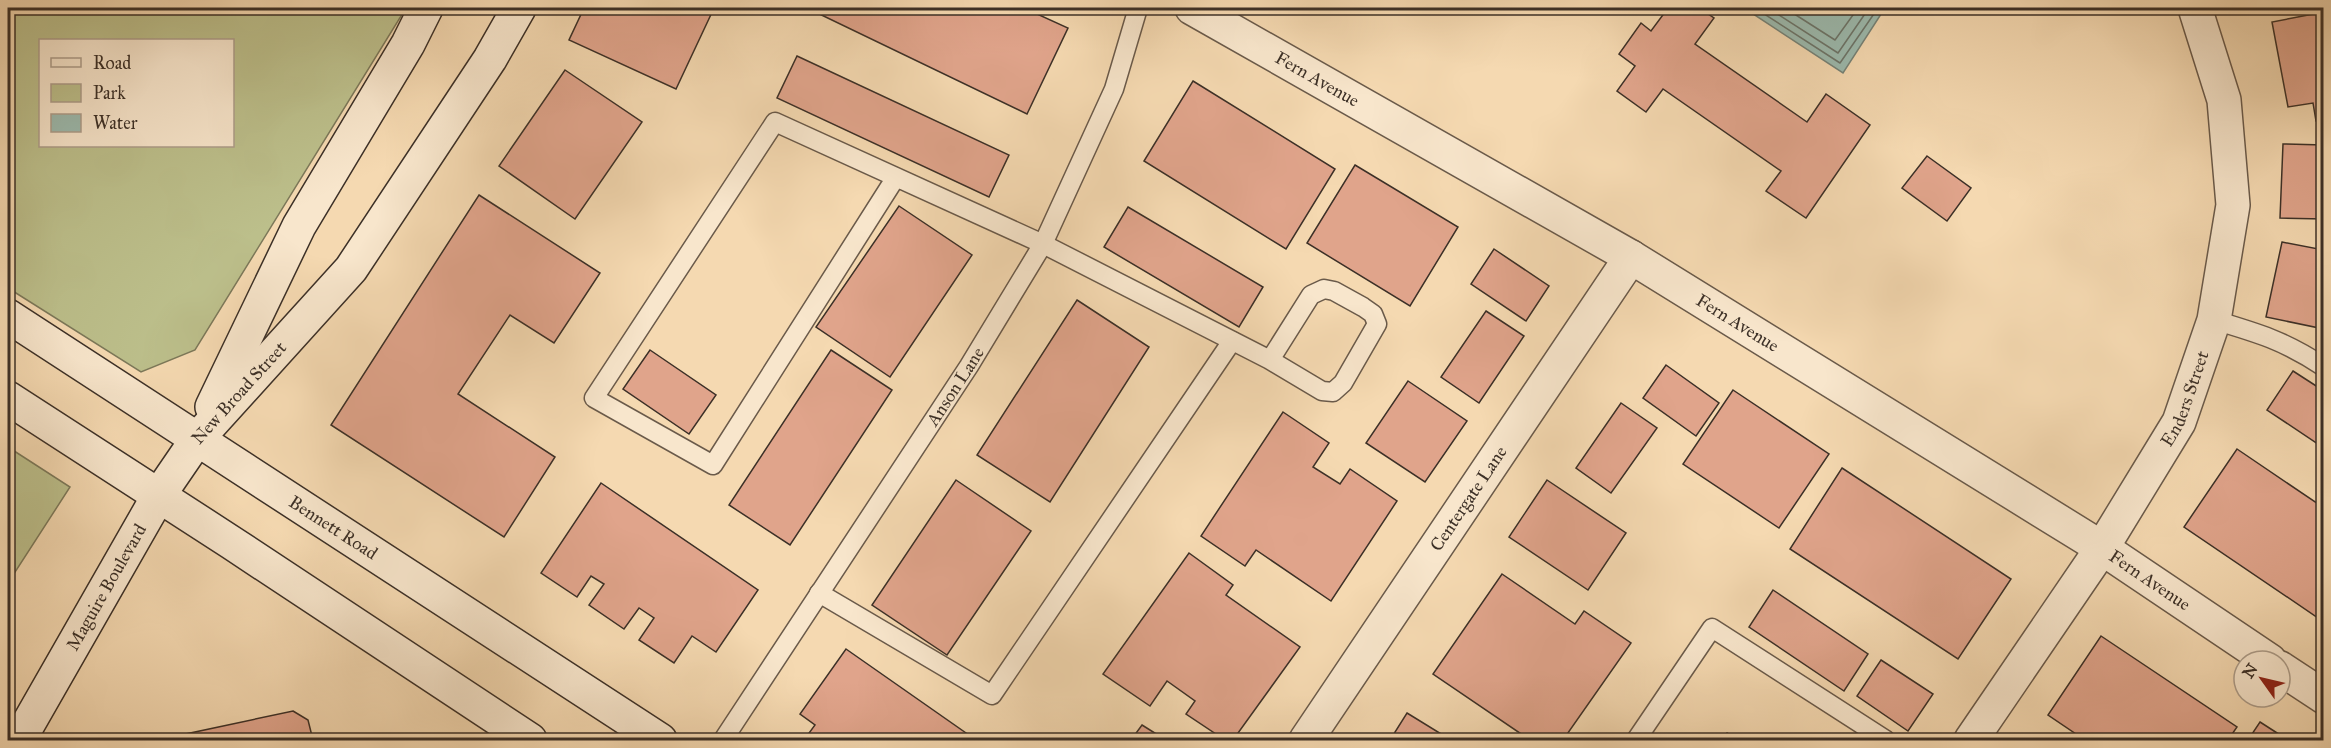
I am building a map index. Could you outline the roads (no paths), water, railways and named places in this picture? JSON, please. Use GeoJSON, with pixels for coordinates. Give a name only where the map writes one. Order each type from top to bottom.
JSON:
{"type":"FeatureCollection","features":[{"type":"Feature","properties":{"kind":"street","name":"New Broad Street"},"geometry":{"type":"LineString","coordinates":[[198,438],[299,226],[408,44],[426,8]]}},
{"type":"Feature","properties":{"kind":"street","name":"New Broad Street"},"geometry":{"type":"LineString","coordinates":[[198,438],[351,269],[490,59],[519,8]]}},
{"type":"Feature","properties":{"kind":"street","name":"Fern Avenue"},"geometry":{"type":"LineString","coordinates":[[1192,8],[1631,257],[2102,548],[2252,649]]}},
{"type":"Feature","properties":{"kind":"street","name":"Enders Street"},"geometry":{"type":"LineString","coordinates":[[1971,741],[2102,548],[2179,422],[2214,320],[2233,205],[2224,100],[2195,8]]}},
{"type":"Feature","properties":{"kind":"street","name":"Centergate Lane"},"geometry":{"type":"LineString","coordinates":[[1306,741],[1631,257]]}},
{"type":"Feature","properties":{"kind":"street","name":"Bennett Road"},"geometry":{"type":"LineString","coordinates":[[8,316],[660,741]]}},
{"type":"Feature","properties":{"kind":"street"},"geometry":{"type":"LineString","coordinates":[[8,398],[159,495],[530,741]]}},
{"type":"Feature","properties":{"kind":"street","name":"Maguire Boulevard"},"geometry":{"type":"LineString","coordinates":[[19,741],[159,495],[198,438]]}},
{"type":"Feature","properties":{"kind":"street"},"geometry":{"type":"LineString","coordinates":[[2292,676],[2324,697]]}},
{"type":"Feature","properties":{"kind":"lane","name":"Anson Lane"},"geometry":{"type":"LineString","coordinates":[[723,741],[969,366],[1043,244],[1114,89],[1138,8]]}},
{"type":"Feature","properties":{"kind":"lane"},"geometry":{"type":"LineString","coordinates":[[896,177],[713,465],[594,398],[775,122],[896,177],[1043,244],[1270,360],[1322,391],[1333,392],[1343,383],[1377,324],[1374,314],[1334,291],[1324,289],[1311,295],[1270,360]]}},
{"type":"Feature","properties":{"kind":"lane"},"geometry":{"type":"LineString","coordinates":[[2214,320],[2267,335],[2301,352],[2324,367]]}},
{"type":"Feature","properties":{"kind":"lane"},"geometry":{"type":"LineString","coordinates":[[819,594],[992,695],[1232,341]]}},
{"type":"Feature","properties":{"kind":"lane"},"geometry":{"type":"LineString","coordinates":[[1636,741],[1712,628],[1886,741]]}},
{"type":"Feature","properties":{"kind":"water"},"geometry":{"type":"Polygon","coordinates":[[[1744,8],[1885,8],[1843,73],[1744,8]]]}}]}
